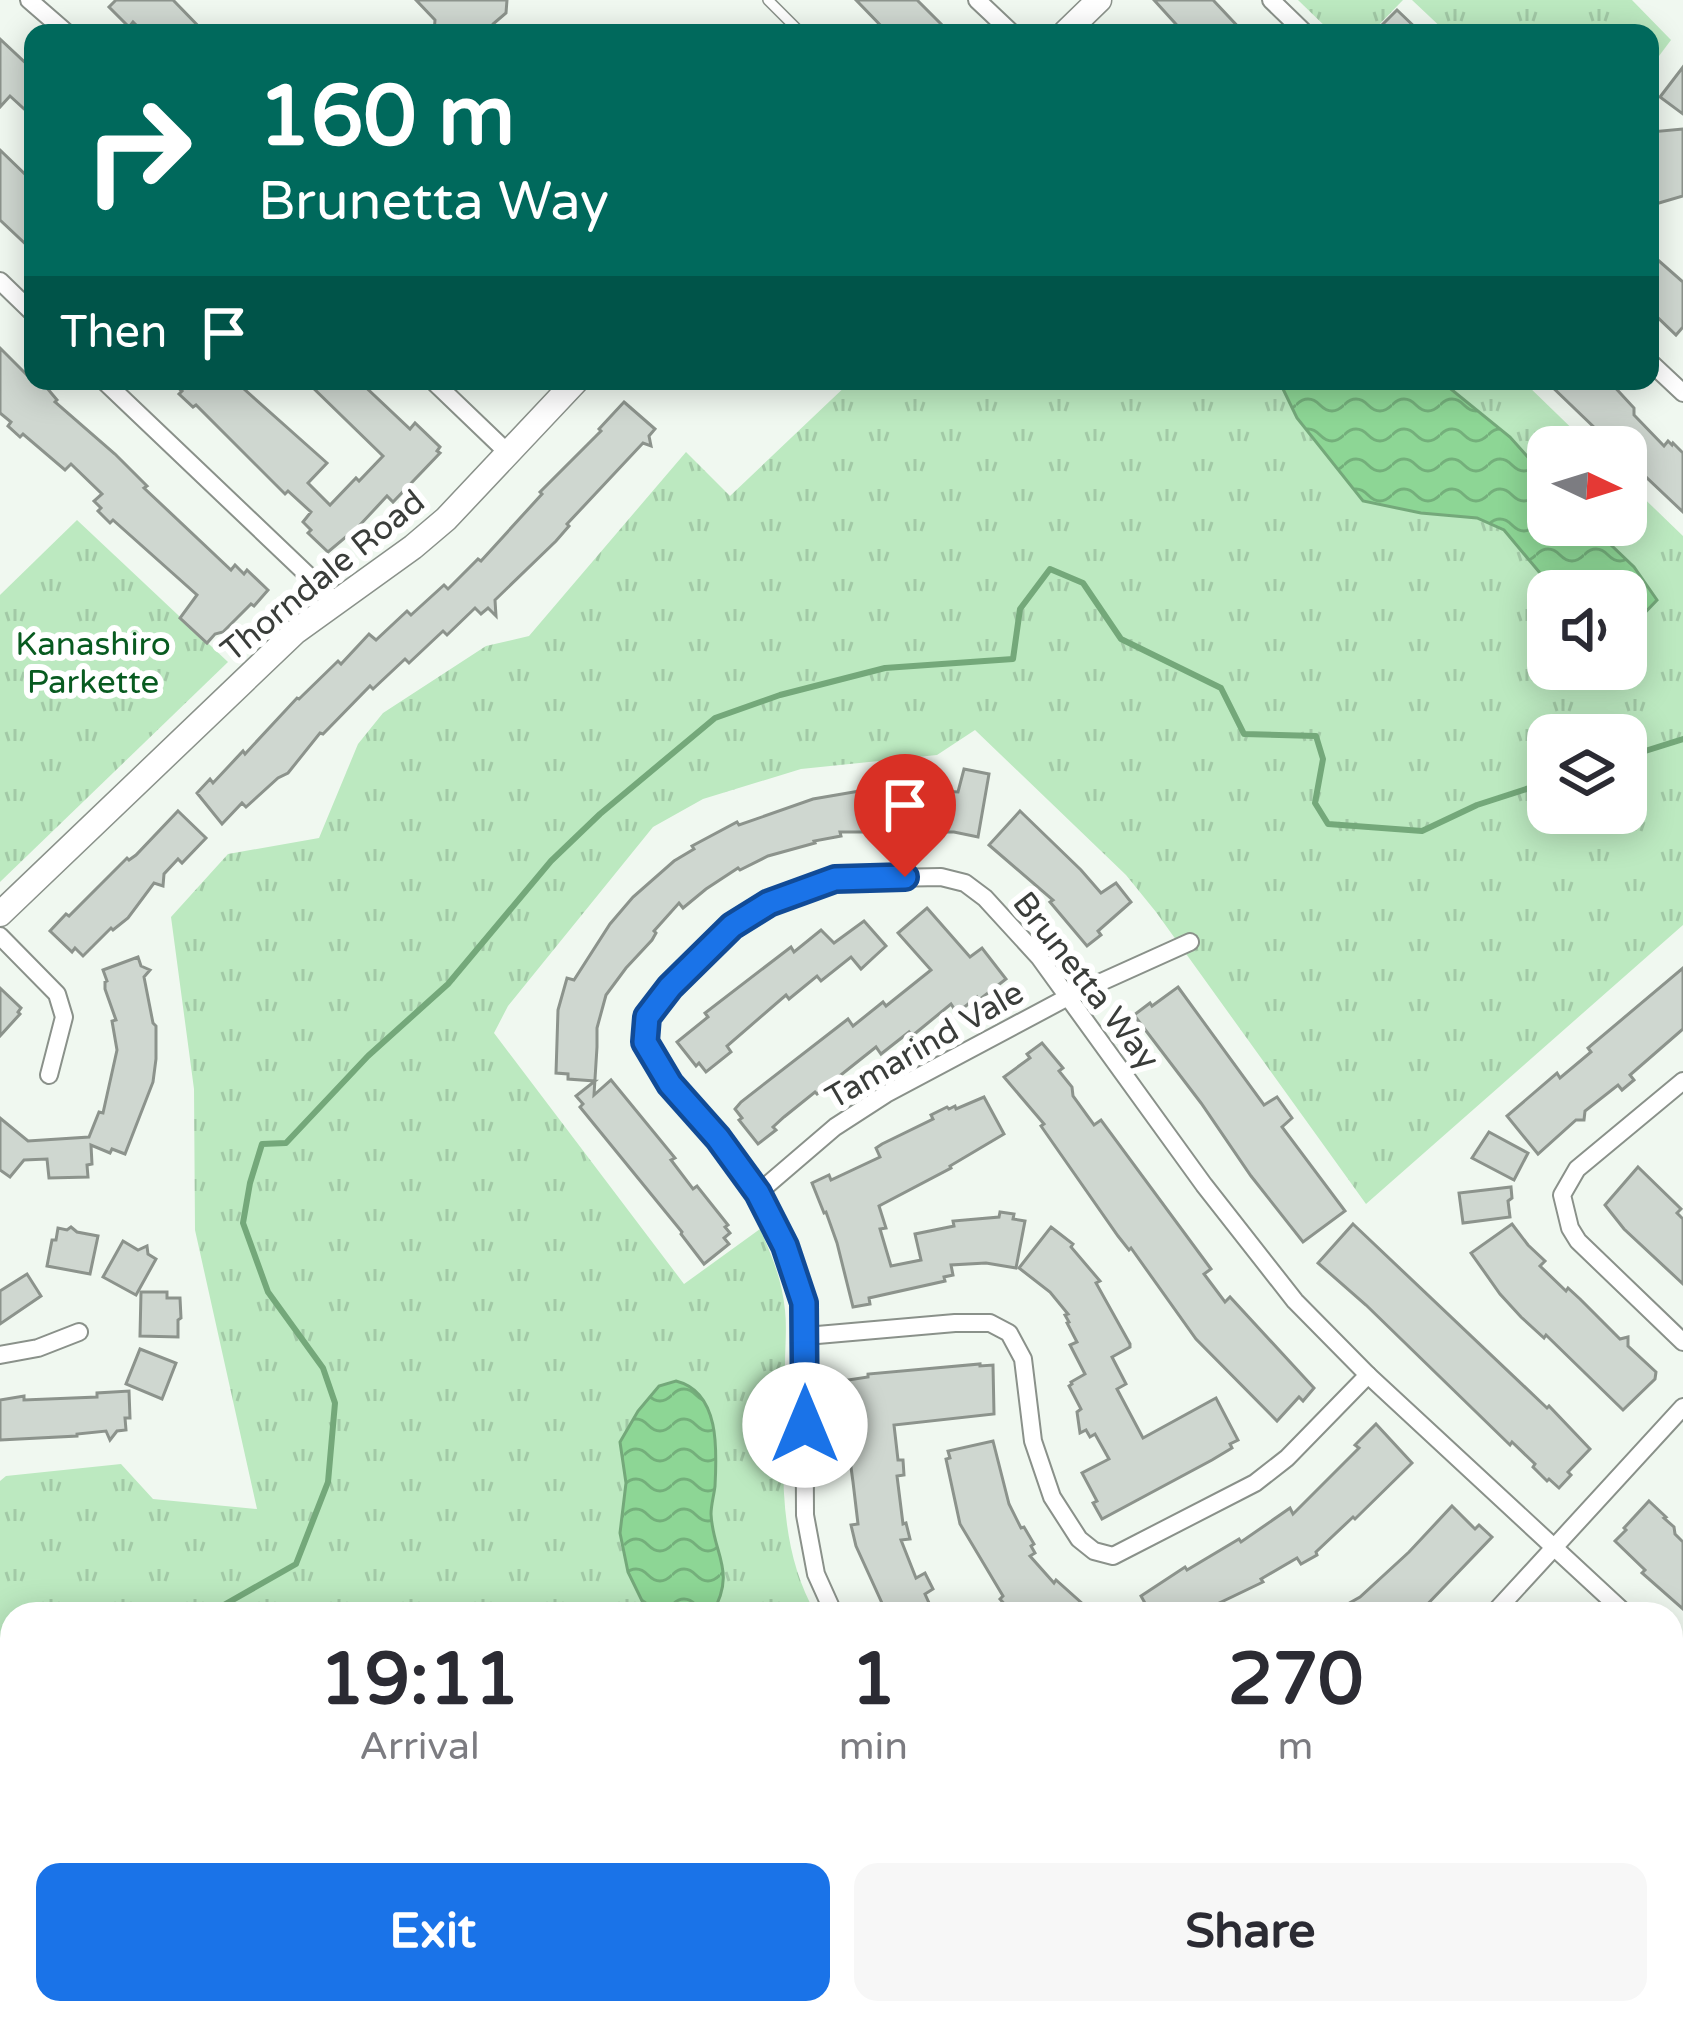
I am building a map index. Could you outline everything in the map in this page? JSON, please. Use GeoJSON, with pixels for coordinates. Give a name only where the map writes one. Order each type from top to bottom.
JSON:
{"type":"FeatureCollection","features":[{"type":"Feature","properties":{"kind":"street"},"geometry":{"type":"LineString","coordinates":[[29,0],[57,24]]}},
{"type":"Feature","properties":{"kind":"street"},"geometry":{"type":"LineString","coordinates":[[977,0],[1002,24]]}},
{"type":"Feature","properties":{"kind":"street"},"geometry":{"type":"LineString","coordinates":[[1074,24],[1099,0]]}},
{"type":"Feature","properties":{"kind":"street"},"geometry":{"type":"LineString","coordinates":[[1270,0],[1295,24]]}},
{"type":"Feature","properties":{"kind":"street"},"geometry":{"type":"LineString","coordinates":[[0,281],[24,304]]}},
{"type":"Feature","properties":{"kind":"street"},"geometry":{"type":"LineString","coordinates":[[1659,370],[1683,393]]}},
{"type":"Feature","properties":{"kind":"street"},"geometry":{"type":"LineString","coordinates":[[113,390],[334,601]]}},
{"type":"Feature","properties":{"kind":"street"},"geometry":{"type":"LineString","coordinates":[[442,390],[508,453]]}},
{"type":"Feature","properties":{"kind":"street","name":"Thorndale Road"},"geometry":{"type":"LineString","coordinates":[[0,914],[295,632],[430,533],[568,390]]}},
{"type":"Feature","properties":{"kind":"street","name":"Brunetta Way"},"geometry":{"type":"LineString","coordinates":[[829,1602],[817,1574],[805,1515],[804,1303],[785,1246],[758,1193],[670,1084],[645,1042],[647,1017],[670,987],[732,926],[769,903],[835,879],[940,877],[965,883],[986,898],[1039,957],[1294,1301],[1613,1602]]}},
{"type":"Feature","properties":{"kind":"street"},"geometry":{"type":"LineString","coordinates":[[0,935],[57,994],[64,1017],[49,1075]]}},
{"type":"Feature","properties":{"kind":"street","name":"Tamarind Vale"},"geometry":{"type":"LineString","coordinates":[[758,1193],[835,1127],[886,1094],[1068,997],[1190,942]]}},
{"type":"Feature","properties":{"kind":"street"},"geometry":{"type":"LineString","coordinates":[[1683,1081],[1577,1169],[1562,1195],[1578,1241],[1683,1342]]}},
{"type":"Feature","properties":{"kind":"street"},"geometry":{"type":"LineString","coordinates":[[806,1336],[955,1323],[990,1323],[1009,1333],[1023,1359],[1033,1441],[1052,1498],[1079,1539],[1094,1551],[1114,1556],[1255,1483],[1287,1458],[1368,1375]]}},
{"type":"Feature","properties":{"kind":"street"},"geometry":{"type":"LineString","coordinates":[[0,1355],[38,1348],[79,1332]]}},
{"type":"Feature","properties":{"kind":"street"},"geometry":{"type":"LineString","coordinates":[[1504,1602],[1683,1407]]}},
{"type":"Feature","properties":{"kind":"lane"},"geometry":{"type":"LineString","coordinates":[[768,0],[790,24]]}},
{"type":"Feature","properties":{"kind":"green space"},"geometry":{"type":"Polygon","coordinates":[[[1298,0],[1403,0],[1380,24],[1323,24],[1298,0]]]}},
{"type":"Feature","properties":{"kind":"green space"},"geometry":{"type":"Polygon","coordinates":[[[1412,0],[1632,0],[1655,24],[1437,24],[1412,0]]]}},
{"type":"Feature","properties":{"kind":"green space"},"geometry":{"type":"Polygon","coordinates":[[[1659,28],[1671,40],[1659,56],[1659,28]]]}},
{"type":"Feature","properties":{"kind":"green space"},"geometry":{"type":"Polygon","coordinates":[[[842,390],[1532,390],[1569,426],[1527,426],[1527,546],[1647,546],[1647,501],[1683,536],[1683,925],[1366,1204],[1126,875],[975,730],[937,755],[801,769],[703,799],[653,827],[508,1006],[494,1033],[684,1284],[760,1229],[776,1268],[785,1310],[784,1493],[793,1556],[810,1602],[0,1602],[0,1481],[6,1476],[121,1464],[153,1499],[257,1509],[195,1230],[194,1089],[171,917],[228,854],[319,838],[358,744],[383,713],[486,646],[529,636],[686,452],[730,496],[842,390]]]}},
{"type":"Feature","properties":{"kind":"green space","name":"Kanashiro Parkette"},"geometry":{"type":"Polygon","coordinates":[[[77,520],[228,662],[0,882],[0,595],[77,520]]]}},
{"type":"Feature","properties":{"kind":"water"},"geometry":{"type":"Polygon","coordinates":[[[1283,390],[1452,390],[1527,456],[1527,546],[1612,546],[1636,570],[1537,570],[1504,530],[1477,518],[1363,501],[1297,418],[1283,390]]]}},
{"type":"Feature","properties":{"kind":"water"},"geometry":{"type":"Polygon","coordinates":[[[1647,586],[1657,600],[1647,610],[1647,586]]]}},
{"type":"Feature","properties":{"kind":"water"},"geometry":{"type":"Polygon","coordinates":[[[676,1381],[690,1387],[701,1397],[713,1424],[716,1472],[711,1514],[723,1574],[718,1602],[643,1602],[628,1572],[620,1533],[626,1483],[620,1442],[659,1386],[676,1381]]]}},
{"type":"Feature","properties":{"kind":"building"},"geometry":{"type":"Polygon","coordinates":[[[116,0],[173,0],[196,24],[126,24],[109,7],[116,0]]]}},
{"type":"Feature","properties":{"kind":"building"},"geometry":{"type":"Polygon","coordinates":[[[416,0],[507,0],[506,13],[493,24],[435,24],[416,0]]]}},
{"type":"Feature","properties":{"kind":"building"},"geometry":{"type":"Polygon","coordinates":[[[856,0],[917,0],[941,24],[879,24],[856,0]]]}},
{"type":"Feature","properties":{"kind":"building"},"geometry":{"type":"Polygon","coordinates":[[[1154,0],[1213,0],[1236,24],[1176,24],[1154,0]]]}},
{"type":"Feature","properties":{"kind":"building"},"geometry":{"type":"Polygon","coordinates":[[[1397,10],[1412,24],[1383,24],[1397,10]]]}},
{"type":"Feature","properties":{"kind":"building"},"geometry":{"type":"Polygon","coordinates":[[[0,39],[24,62],[24,109],[10,96],[0,107],[0,39]]]}},
{"type":"Feature","properties":{"kind":"building"},"geometry":{"type":"Polygon","coordinates":[[[1683,67],[1683,114],[1660,97],[1683,67]]]}},
{"type":"Feature","properties":{"kind":"building"},"geometry":{"type":"Polygon","coordinates":[[[1683,129],[1683,196],[1659,203],[1659,131],[1683,129]]]}},
{"type":"Feature","properties":{"kind":"building"},"geometry":{"type":"Polygon","coordinates":[[[0,150],[24,173],[24,243],[0,220],[0,150]]]}},
{"type":"Feature","properties":{"kind":"building"},"geometry":{"type":"Polygon","coordinates":[[[1659,261],[1683,282],[1683,327],[1676,335],[1659,319],[1659,261]]]}},
{"type":"Feature","properties":{"kind":"building"},"geometry":{"type":"Polygon","coordinates":[[[0,348],[24,372],[24,390],[49,390],[55,402],[115,454],[231,570],[235,565],[244,574],[247,570],[268,590],[207,643],[180,618],[197,595],[98,511],[101,508],[94,501],[102,494],[71,464],[65,470],[23,434],[20,437],[0,413],[0,348]]]}},
{"type":"Feature","properties":{"kind":"building"},"geometry":{"type":"Polygon","coordinates":[[[245,390],[327,463],[308,483],[330,505],[383,456],[315,390],[369,390],[410,429],[415,423],[440,447],[440,453],[393,502],[387,496],[328,552],[303,522],[311,512],[288,491],[285,494],[196,405],[179,394],[245,390]]]}},
{"type":"Feature","properties":{"kind":"building"},"geometry":{"type":"Polygon","coordinates":[[[1555,390],[1617,390],[1634,408],[1645,426],[1593,426],[1555,390]]]}},
{"type":"Feature","properties":{"kind":"building"},"geometry":{"type":"Polygon","coordinates":[[[624,402],[655,429],[649,436],[651,446],[643,443],[556,541],[495,600],[496,616],[488,608],[481,614],[475,608],[409,663],[405,659],[320,733],[288,773],[246,807],[242,803],[222,824],[197,793],[210,779],[213,783],[243,751],[245,754],[297,698],[338,661],[341,664],[369,634],[376,640],[407,611],[411,615],[481,561],[624,402]]]}},
{"type":"Feature","properties":{"kind":"building"},"geometry":{"type":"Polygon","coordinates":[[[1647,428],[1664,446],[1668,441],[1683,453],[1683,512],[1647,478],[1647,428]]]}},
{"type":"Feature","properties":{"kind":"building"},"geometry":{"type":"Polygon","coordinates":[[[964,769],[989,774],[978,837],[954,832],[840,832],[841,836],[738,868],[683,908],[679,903],[606,995],[597,1028],[595,1081],[556,1073],[558,1010],[567,978],[574,980],[633,897],[692,846],[737,822],[813,799],[877,788],[958,792],[964,769]]]}},
{"type":"Feature","properties":{"kind":"building"},"geometry":{"type":"Polygon","coordinates":[[[178,811],[206,838],[164,874],[163,886],[154,883],[128,918],[83,956],[75,948],[72,952],[50,931],[178,811]]]}},
{"type":"Feature","properties":{"kind":"building"},"geometry":{"type":"Polygon","coordinates":[[[1020,811],[1101,893],[1116,883],[1131,902],[1087,946],[1050,902],[1053,900],[989,845],[1020,811]]]}},
{"type":"Feature","properties":{"kind":"building"},"geometry":{"type":"Polygon","coordinates":[[[927,908],[970,957],[982,948],[1006,979],[957,1013],[951,1004],[881,1054],[876,1047],[784,1117],[758,1144],[739,1120],[735,1109],[741,1102],[848,1019],[853,1026],[931,970],[898,933],[927,908]]]}},
{"type":"Feature","properties":{"kind":"building"},"geometry":{"type":"Polygon","coordinates":[[[864,921],[886,946],[861,969],[851,957],[821,981],[817,976],[789,999],[786,995],[727,1046],[731,1052],[706,1072],[677,1042],[708,1017],[705,1013],[791,947],[794,952],[821,930],[834,943],[864,921]]]}},
{"type":"Feature","properties":{"kind":"building"},"geometry":{"type":"Polygon","coordinates":[[[138,957],[141,966],[150,970],[144,977],[156,1026],[156,1059],[153,1082],[125,1154],[91,1145],[88,1177],[49,1178],[47,1159],[24,1160],[10,1177],[0,1170],[0,1118],[28,1141],[89,1137],[99,1112],[103,1113],[117,1050],[112,1021],[116,1020],[103,970],[138,957]]]}},
{"type":"Feature","properties":{"kind":"building"},"geometry":{"type":"Polygon","coordinates":[[[1683,968],[1683,1029],[1630,1075],[1634,1080],[1622,1090],[1618,1085],[1585,1111],[1584,1120],[1576,1120],[1538,1154],[1507,1116],[1557,1073],[1560,1078],[1591,1052],[1588,1048],[1683,968]]]}},
{"type":"Feature","properties":{"kind":"building"},"geometry":{"type":"Polygon","coordinates":[[[1178,987],[1264,1105],[1277,1097],[1292,1118],[1282,1127],[1345,1211],[1303,1242],[1134,1015],[1178,987]]]}},
{"type":"Feature","properties":{"kind":"building"},"geometry":{"type":"Polygon","coordinates":[[[0,988],[21,1008],[0,1036],[0,988]]]}},
{"type":"Feature","properties":{"kind":"building"},"geometry":{"type":"Polygon","coordinates":[[[1042,1043],[1063,1068],[1059,1071],[1094,1125],[1101,1120],[1211,1269],[1204,1274],[1225,1302],[1230,1297],[1314,1388],[1277,1421],[1196,1339],[1118,1236],[1041,1126],[1044,1124],[1004,1077],[1042,1043]]]}},
{"type":"Feature","properties":{"kind":"building"},"geometry":{"type":"Polygon","coordinates":[[[611,1080],[675,1158],[671,1160],[693,1189],[697,1186],[728,1225],[730,1233],[724,1238],[729,1244],[704,1264],[580,1107],[583,1104],[576,1096],[595,1081],[594,1095],[611,1080]]]}},
{"type":"Feature","properties":{"kind":"building"},"geometry":{"type":"Polygon","coordinates":[[[984,1097],[1004,1134],[879,1206],[886,1228],[880,1229],[891,1266],[921,1260],[915,1234],[954,1226],[953,1221],[1014,1214],[1013,1219],[1025,1221],[1016,1268],[986,1263],[951,1265],[953,1275],[944,1277],[945,1281],[869,1298],[870,1304],[853,1307],[837,1243],[812,1183],[829,1175],[831,1180],[880,1157],[876,1148],[947,1107],[956,1109],[984,1097]]]}},
{"type":"Feature","properties":{"kind":"building"},"geometry":{"type":"Polygon","coordinates":[[[1489,1132],[1528,1153],[1514,1180],[1472,1158],[1489,1132]]]}},
{"type":"Feature","properties":{"kind":"building"},"geometry":{"type":"Polygon","coordinates":[[[1638,1167],[1681,1209],[1677,1213],[1683,1219],[1683,1284],[1605,1205],[1638,1167]]]}},
{"type":"Feature","properties":{"kind":"building"},"geometry":{"type":"Polygon","coordinates":[[[1511,1187],[1510,1217],[1463,1223],[1459,1193],[1511,1187]]]}},
{"type":"Feature","properties":{"kind":"building"},"geometry":{"type":"Polygon","coordinates":[[[1353,1224],[1590,1449],[1559,1488],[1318,1263],[1353,1224]]]}},
{"type":"Feature","properties":{"kind":"building"},"geometry":{"type":"Polygon","coordinates":[[[1512,1224],[1545,1261],[1540,1266],[1620,1339],[1628,1337],[1628,1346],[1656,1372],[1655,1379],[1623,1410],[1521,1317],[1471,1253],[1512,1224]]]}},
{"type":"Feature","properties":{"kind":"building"},"geometry":{"type":"Polygon","coordinates":[[[1051,1227],[1073,1244],[1100,1281],[1096,1283],[1130,1344],[1112,1357],[1126,1384],[1117,1389],[1143,1438],[1216,1398],[1238,1440],[1212,1460],[1102,1519],[1082,1473],[1109,1459],[1095,1434],[1080,1433],[1077,1412],[1081,1409],[1069,1386],[1085,1374],[1070,1345],[1077,1342],[1067,1323],[1068,1314],[1050,1292],[1019,1268],[1051,1227]]]}},
{"type":"Feature","properties":{"kind":"building"},"geometry":{"type":"Polygon","coordinates":[[[58,1228],[98,1236],[90,1274],[47,1266],[58,1228]]]}},
{"type":"Feature","properties":{"kind":"building"},"geometry":{"type":"Polygon","coordinates":[[[123,1241],[138,1250],[147,1246],[148,1254],[156,1259],[136,1295],[103,1277],[123,1241]]]}},
{"type":"Feature","properties":{"kind":"building"},"geometry":{"type":"Polygon","coordinates":[[[27,1274],[41,1296],[0,1324],[0,1291],[27,1274]]]}},
{"type":"Feature","properties":{"kind":"building"},"geometry":{"type":"Polygon","coordinates":[[[141,1292],[167,1292],[167,1298],[180,1298],[178,1337],[140,1336],[141,1292]]]}},
{"type":"Feature","properties":{"kind":"building"},"geometry":{"type":"Polygon","coordinates":[[[140,1349],[176,1363],[162,1399],[126,1384],[140,1349]]]}},
{"type":"Feature","properties":{"kind":"building"},"geometry":{"type":"Polygon","coordinates":[[[993,1365],[994,1414],[894,1425],[898,1460],[903,1460],[904,1475],[897,1476],[903,1524],[910,1539],[901,1540],[916,1578],[925,1573],[933,1589],[925,1594],[929,1602],[882,1602],[856,1546],[851,1525],[858,1524],[842,1400],[837,1400],[835,1382],[868,1374],[993,1365]]]}},
{"type":"Feature","properties":{"kind":"building"},"geometry":{"type":"Polygon","coordinates":[[[129,1391],[126,1430],[117,1431],[110,1440],[106,1431],[0,1440],[0,1400],[97,1397],[97,1393],[129,1391]]]}},
{"type":"Feature","properties":{"kind":"building"},"geometry":{"type":"Polygon","coordinates":[[[1376,1424],[1412,1463],[1317,1555],[1301,1564],[1297,1558],[1261,1579],[1263,1582],[1221,1602],[1144,1602],[1141,1596],[1185,1567],[1241,1542],[1290,1508],[1293,1514],[1359,1448],[1355,1445],[1376,1424]]]}},
{"type":"Feature","properties":{"kind":"building"},"geometry":{"type":"Polygon","coordinates":[[[993,1441],[1009,1504],[1034,1544],[1035,1553],[1030,1556],[1054,1583],[1056,1580],[1081,1602],[1003,1602],[960,1524],[948,1451],[993,1441]]]}},
{"type":"Feature","properties":{"kind":"building"},"geometry":{"type":"Polygon","coordinates":[[[1649,1501],[1674,1527],[1683,1542],[1683,1602],[1675,1602],[1642,1573],[1645,1570],[1615,1541],[1649,1501]]]}},
{"type":"Feature","properties":{"kind":"building"},"geometry":{"type":"Polygon","coordinates":[[[1452,1506],[1475,1529],[1479,1525],[1492,1537],[1430,1602],[1351,1602],[1409,1552],[1452,1506]]]}},
{"type":"Feature","properties":{"kind":"waterway"},"geometry":{"type":"LineString","coordinates":[[229,1602],[296,1564],[328,1482],[335,1403],[323,1368],[268,1292],[243,1223],[262,1144],[286,1143],[368,1056],[448,984],[551,861],[715,718],[780,695],[885,668],[1013,659],[1020,609],[1050,569],[1083,583],[1121,639],[1221,688],[1244,734],[1316,736],[1323,759],[1315,803],[1328,824],[1422,831],[1477,805],[1527,789]]}},
{"type":"Feature","properties":{"kind":"waterway"},"geometry":{"type":"LineString","coordinates":[[1647,750],[1683,739]]}},
{"type":"Feature","properties":{"kind":"route"},"geometry":{"type":"LineString","coordinates":[[805,1425],[804,1303],[785,1246],[758,1193],[670,1084],[645,1042],[647,1017],[670,987],[732,926],[769,903],[835,879],[905,877]]}}]}
